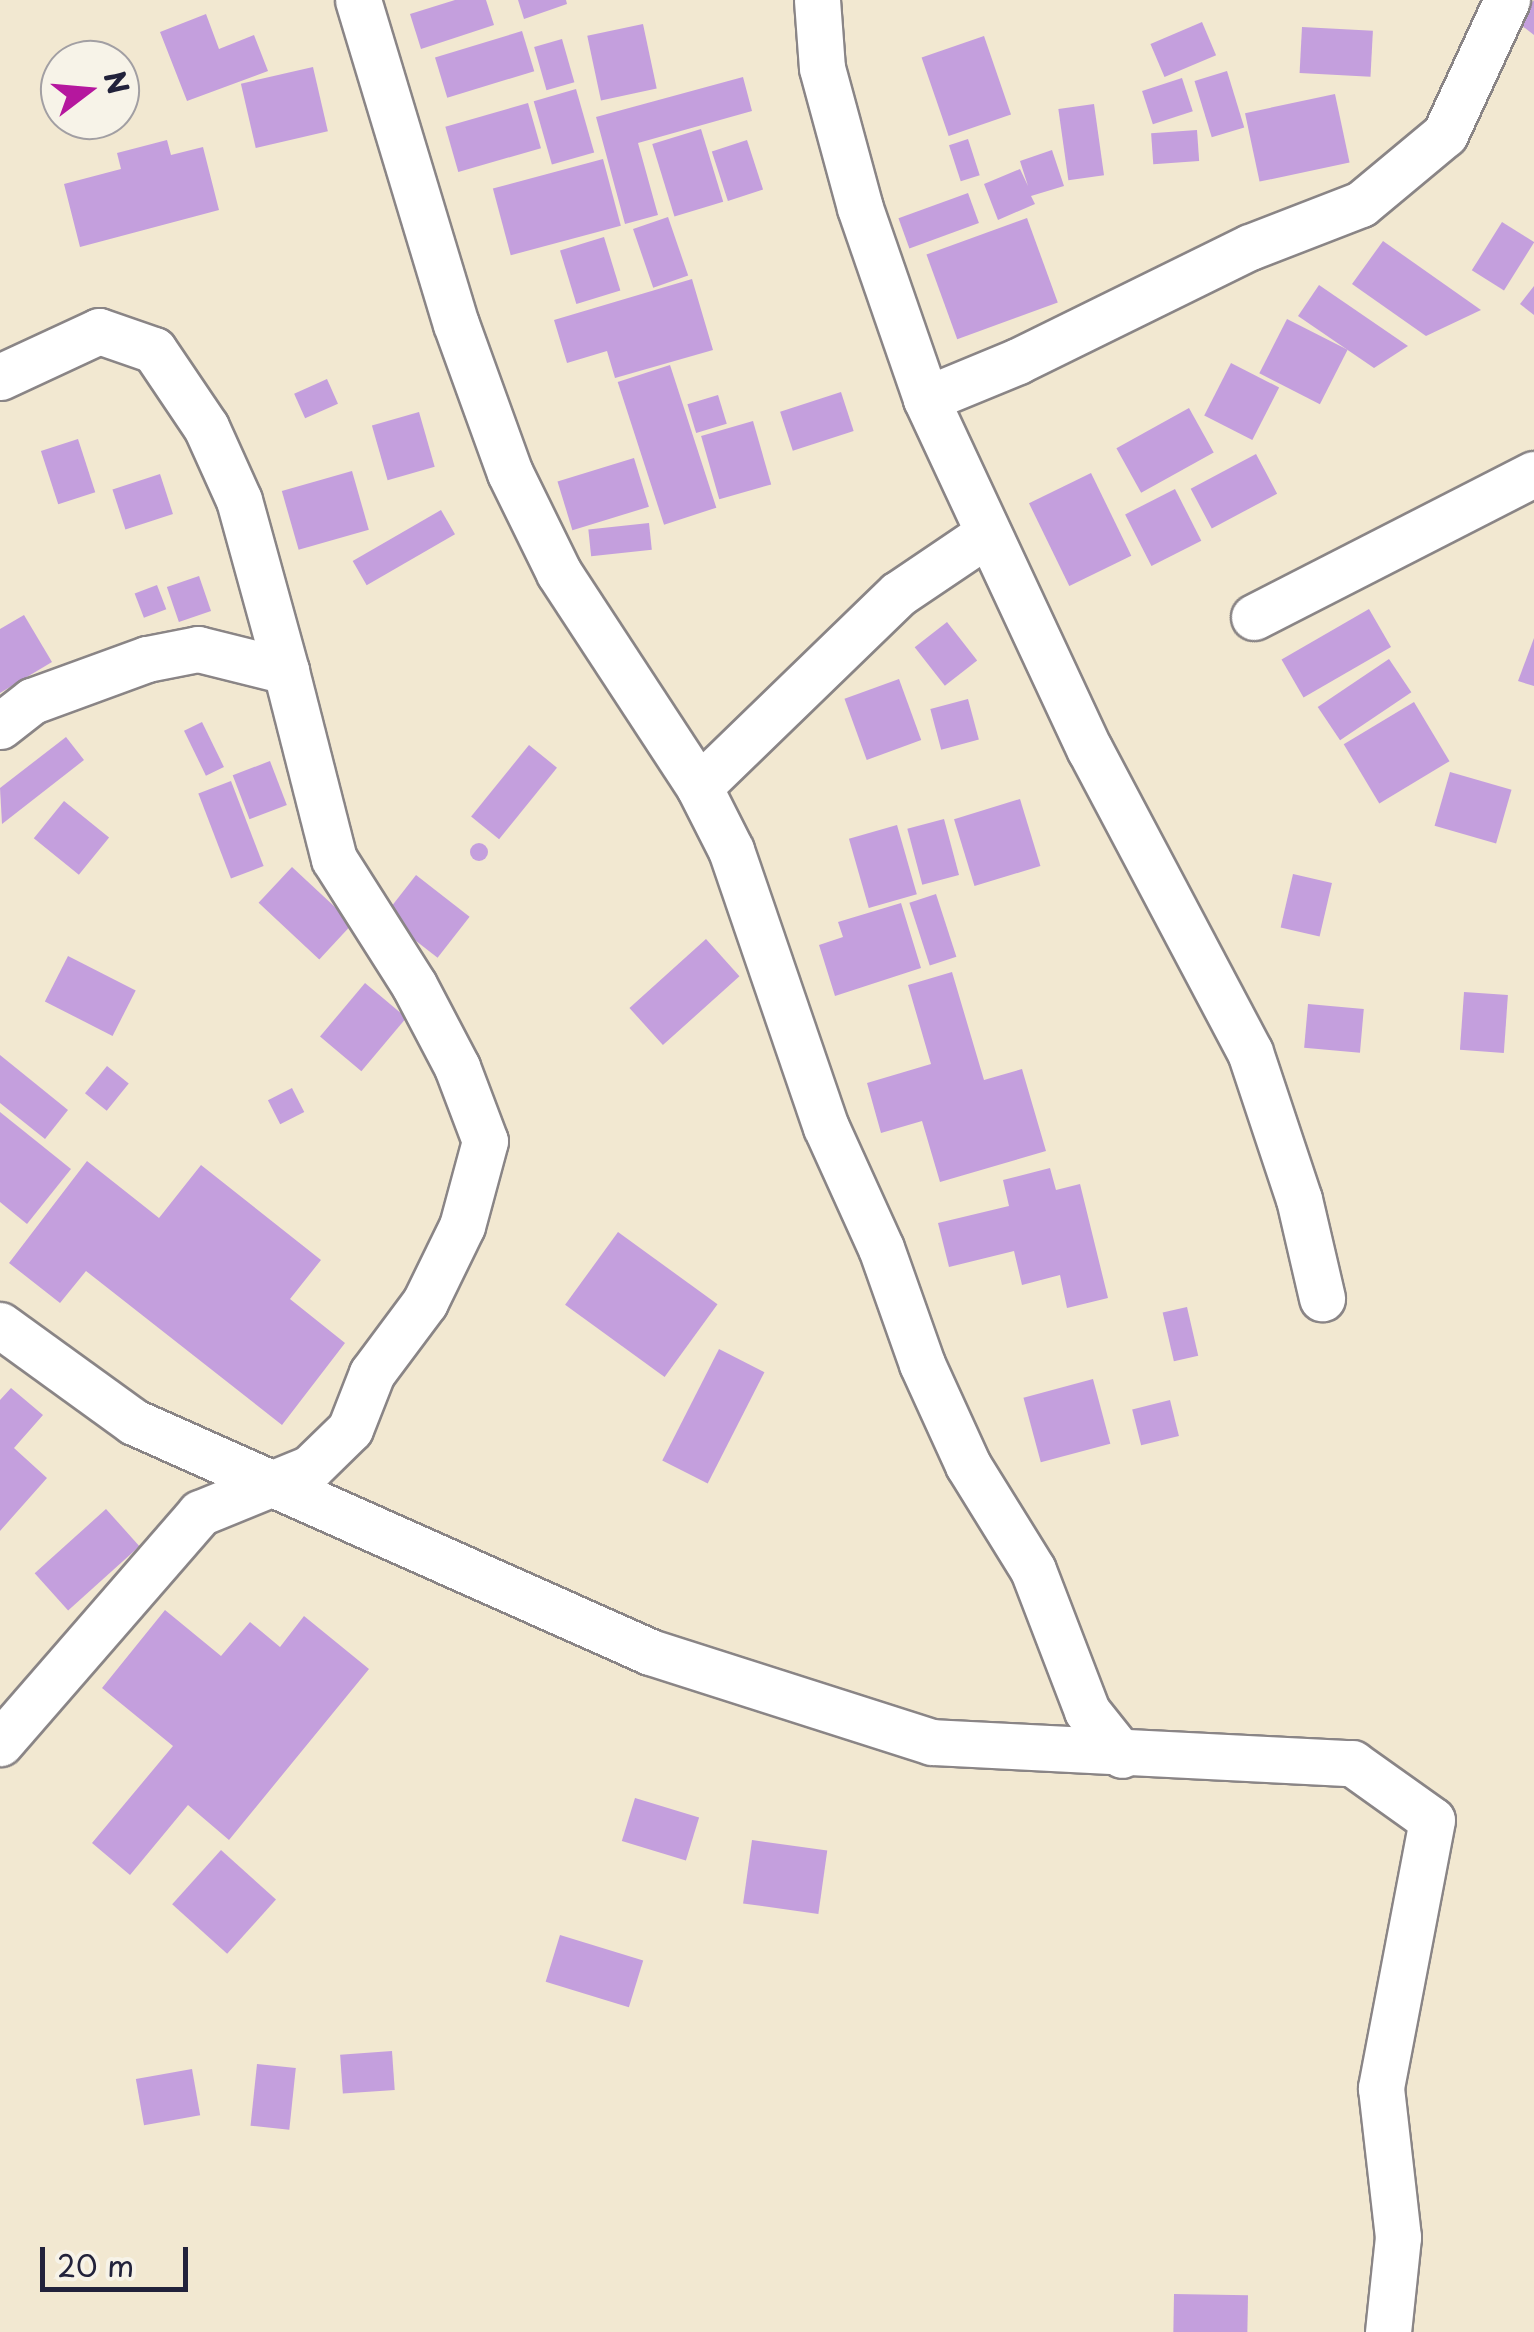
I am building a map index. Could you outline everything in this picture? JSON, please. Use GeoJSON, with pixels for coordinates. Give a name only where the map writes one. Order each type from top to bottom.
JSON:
{"type":"FeatureCollection","features":[{"type":"Feature","properties":{"kind":"street"},"geometry":{"type":"LineString","coordinates":[[358,0],[456,324],[510,473],[559,573],[699,787],[731,850],[826,1127],[882,1248],[922,1364],[986,1497],[1033,1570],[1086,1711],[1122,1755]]}},
{"type":"Feature","properties":{"kind":"street"},"geometry":{"type":"LineString","coordinates":[[817,0],[822,68],[860,208],[926,399],[1090,750],[1250,1052],[1299,1199],[1322,1298]]}},
{"type":"Feature","properties":{"kind":"street"},"geometry":{"type":"LineString","coordinates":[[926,399],[1018,362],[1250,247],[1361,204],[1445,134],[1506,0]]}},
{"type":"Feature","properties":{"kind":"street"},"geometry":{"type":"LineString","coordinates":[[0,377],[99,331],[154,350],[206,427],[239,500],[334,859],[414,984],[457,1068],[485,1141],[462,1226],[425,1302],[372,1373],[350,1430],[310,1468],[261,1483],[200,1512],[0,1743]]}},
{"type":"Feature","properties":{"kind":"street"},"geometry":{"type":"LineString","coordinates":[[1254,616],[1534,474]]}},
{"type":"Feature","properties":{"kind":"street"},"geometry":{"type":"LineString","coordinates":[[699,787],[898,594],[987,534]]}},
{"type":"Feature","properties":{"kind":"street"},"geometry":{"type":"LineString","coordinates":[[0,726],[32,702],[146,659],[198,649],[286,671]]}},
{"type":"Feature","properties":{"kind":"street"},"geometry":{"type":"LineString","coordinates":[[0,1325],[134,1422],[261,1483],[650,1652],[932,1742],[1122,1755],[1352,1763],[1432,1820],[1381,2088],[1398,2236],[1388,2332]]}},
{"type":"Feature","properties":{"kind":"building"},"geometry":{"type":"Polygon","coordinates":[[[455,0],[486,0],[494,25],[421,49],[410,14],[455,0]]]}},
{"type":"Feature","properties":{"kind":"building"},"geometry":{"type":"Polygon","coordinates":[[[518,0],[566,0],[567,4],[524,19],[518,0]]]}},
{"type":"Feature","properties":{"kind":"building"},"geometry":{"type":"Polygon","coordinates":[[[1534,0],[1534,35],[1517,22],[1534,0]]]}},
{"type":"Feature","properties":{"kind":"building"},"geometry":{"type":"Polygon","coordinates":[[[206,14],[219,49],[254,35],[268,71],[187,101],[160,32],[206,14]]]}},
{"type":"Feature","properties":{"kind":"building"},"geometry":{"type":"Polygon","coordinates":[[[1202,22],[1216,55],[1165,77],[1150,44],[1202,22]]]}},
{"type":"Feature","properties":{"kind":"building"},"geometry":{"type":"Polygon","coordinates":[[[643,24],[657,89],[601,100],[587,36],[643,24]]]}},
{"type":"Feature","properties":{"kind":"building"},"geometry":{"type":"Polygon","coordinates":[[[1302,27],[1373,31],[1370,77],[1300,73],[1302,27]]]}},
{"type":"Feature","properties":{"kind":"building"},"geometry":{"type":"Polygon","coordinates":[[[522,31],[534,71],[447,98],[435,58],[522,31]]]}},
{"type":"Feature","properties":{"kind":"building"},"geometry":{"type":"Polygon","coordinates":[[[984,36],[1011,114],[949,136],[922,57],[984,36]]]}},
{"type":"Feature","properties":{"kind":"building"},"geometry":{"type":"Polygon","coordinates":[[[562,39],[574,82],[547,90],[534,47],[562,39]]]}},
{"type":"Feature","properties":{"kind":"building"},"geometry":{"type":"Polygon","coordinates":[[[313,67],[328,131],[256,148],[241,84],[313,67]]]}},
{"type":"Feature","properties":{"kind":"building"},"geometry":{"type":"Polygon","coordinates":[[[1227,71],[1244,127],[1212,137],[1194,81],[1227,71]]]}},
{"type":"Feature","properties":{"kind":"building"},"geometry":{"type":"Polygon","coordinates":[[[743,77],[752,111],[638,143],[658,215],[625,224],[596,117],[743,77]]]}},
{"type":"Feature","properties":{"kind":"building"},"geometry":{"type":"Polygon","coordinates":[[[1182,78],[1193,111],[1153,124],[1142,91],[1182,78]]]}},
{"type":"Feature","properties":{"kind":"building"},"geometry":{"type":"Polygon","coordinates":[[[576,89],[594,152],[552,165],[534,101],[576,89]]]}},
{"type":"Feature","properties":{"kind":"building"},"geometry":{"type":"Polygon","coordinates":[[[1335,94],[1350,162],[1260,182],[1245,113],[1335,94]]]}},
{"type":"Feature","properties":{"kind":"building"},"geometry":{"type":"Polygon","coordinates":[[[528,103],[541,148],[458,172],[445,127],[528,103]]]}},
{"type":"Feature","properties":{"kind":"building"},"geometry":{"type":"Polygon","coordinates":[[[1094,104],[1104,175],[1068,180],[1058,109],[1094,104]]]}},
{"type":"Feature","properties":{"kind":"building"},"geometry":{"type":"Polygon","coordinates":[[[701,129],[723,202],[674,217],[652,144],[701,129]]]}},
{"type":"Feature","properties":{"kind":"building"},"geometry":{"type":"Polygon","coordinates":[[[1197,130],[1199,161],[1153,164],[1151,133],[1197,130]]]}},
{"type":"Feature","properties":{"kind":"building"},"geometry":{"type":"Polygon","coordinates":[[[968,139],[980,175],[961,181],[949,145],[968,139]]]}},
{"type":"Feature","properties":{"kind":"building"},"geometry":{"type":"Polygon","coordinates":[[[167,140],[171,155],[203,147],[219,210],[80,247],[64,184],[121,169],[117,153],[167,140]]]}},
{"type":"Feature","properties":{"kind":"building"},"geometry":{"type":"Polygon","coordinates":[[[747,140],[763,189],[728,201],[712,151],[747,140]]]}},
{"type":"Feature","properties":{"kind":"building"},"geometry":{"type":"Polygon","coordinates":[[[1052,150],[1064,186],[1031,196],[1035,204],[998,220],[984,184],[1020,169],[1028,186],[1020,161],[1052,150]]]}},
{"type":"Feature","properties":{"kind":"building"},"geometry":{"type":"Polygon","coordinates":[[[603,159],[621,226],[511,255],[493,189],[603,159]]]}},
{"type":"Feature","properties":{"kind":"building"},"geometry":{"type":"Polygon","coordinates":[[[968,193],[979,223],[909,248],[898,218],[968,193]]]}},
{"type":"Feature","properties":{"kind":"building"},"geometry":{"type":"Polygon","coordinates":[[[668,217],[688,276],[653,288],[633,229],[668,217]]]}},
{"type":"Feature","properties":{"kind":"building"},"geometry":{"type":"Polygon","coordinates":[[[1027,218],[1058,303],[957,339],[926,255],[1027,218]]]}},
{"type":"Feature","properties":{"kind":"building"},"geometry":{"type":"Polygon","coordinates":[[[1502,222],[1534,242],[1504,290],[1472,270],[1502,222]]]}},
{"type":"Feature","properties":{"kind":"building"},"geometry":{"type":"Polygon","coordinates":[[[604,237],[620,291],[576,304],[560,250],[604,237]]]}},
{"type":"Feature","properties":{"kind":"building"},"geometry":{"type":"Polygon","coordinates":[[[1383,241],[1481,310],[1426,336],[1352,284],[1383,241]]]}},
{"type":"Feature","properties":{"kind":"building"},"geometry":{"type":"Polygon","coordinates":[[[692,279],[713,350],[615,378],[607,351],[567,363],[554,320],[692,279]]]}},
{"type":"Feature","properties":{"kind":"building"},"geometry":{"type":"Polygon","coordinates":[[[1319,285],[1408,346],[1374,368],[1298,316],[1319,285]]]}},
{"type":"Feature","properties":{"kind":"building"},"geometry":{"type":"Polygon","coordinates":[[[1534,286],[1534,315],[1520,304],[1534,286]]]}},
{"type":"Feature","properties":{"kind":"building"},"geometry":{"type":"Polygon","coordinates":[[[1287,319],[1348,350],[1320,404],[1259,373],[1287,319]]]}},
{"type":"Feature","properties":{"kind":"building"},"geometry":{"type":"Polygon","coordinates":[[[1231,363],[1279,388],[1252,440],[1204,416],[1231,363]]]}},
{"type":"Feature","properties":{"kind":"building"},"geometry":{"type":"Polygon","coordinates":[[[670,365],[716,508],[664,525],[618,382],[670,365]]]}},
{"type":"Feature","properties":{"kind":"building"},"geometry":{"type":"Polygon","coordinates":[[[327,379],[338,404],[305,418],[294,394],[327,379]]]}},
{"type":"Feature","properties":{"kind":"building"},"geometry":{"type":"Polygon","coordinates":[[[841,392],[854,431],[793,451],[780,412],[841,392]]]}},
{"type":"Feature","properties":{"kind":"building"},"geometry":{"type":"Polygon","coordinates":[[[718,395],[727,424],[696,433],[687,404],[718,395]]]}},
{"type":"Feature","properties":{"kind":"building"},"geometry":{"type":"Polygon","coordinates":[[[1189,408],[1214,453],[1141,493],[1116,448],[1189,408]]]}},
{"type":"Feature","properties":{"kind":"building"},"geometry":{"type":"Polygon","coordinates":[[[419,412],[435,467],[388,480],[372,426],[419,412]]]}},
{"type":"Feature","properties":{"kind":"building"},"geometry":{"type":"Polygon","coordinates":[[[753,421],[771,484],[719,499],[701,436],[753,421]]]}},
{"type":"Feature","properties":{"kind":"building"},"geometry":{"type":"Polygon","coordinates":[[[78,439],[95,492],[58,504],[41,451],[78,439]]]}},
{"type":"Feature","properties":{"kind":"building"},"geometry":{"type":"Polygon","coordinates":[[[1256,454],[1277,494],[1212,528],[1191,489],[1256,454]]]}},
{"type":"Feature","properties":{"kind":"building"},"geometry":{"type":"Polygon","coordinates":[[[634,458],[649,507],[572,530],[557,481],[634,458]]]}},
{"type":"Feature","properties":{"kind":"building"},"geometry":{"type":"Polygon","coordinates":[[[352,471],[369,530],[299,550],[282,491],[352,471]]]}},
{"type":"Feature","properties":{"kind":"building"},"geometry":{"type":"Polygon","coordinates":[[[1091,473],[1131,556],[1069,586],[1029,503],[1091,473]]]}},
{"type":"Feature","properties":{"kind":"building"},"geometry":{"type":"Polygon","coordinates":[[[160,474],[173,514],[125,529],[112,489],[160,474]]]}},
{"type":"Feature","properties":{"kind":"building"},"geometry":{"type":"Polygon","coordinates":[[[1175,489],[1201,541],[1151,566],[1125,514],[1175,489]]]}},
{"type":"Feature","properties":{"kind":"building"},"geometry":{"type":"Polygon","coordinates":[[[441,510],[455,534],[367,585],[353,561],[441,510]]]}},
{"type":"Feature","properties":{"kind":"building"},"geometry":{"type":"Polygon","coordinates":[[[649,523],[652,550],[591,556],[588,529],[649,523]]]}},
{"type":"Feature","properties":{"kind":"building"},"geometry":{"type":"Polygon","coordinates":[[[199,576],[211,611],[179,622],[167,587],[199,576]]]}},
{"type":"Feature","properties":{"kind":"building"},"geometry":{"type":"Polygon","coordinates":[[[157,585],[166,609],[144,618],[135,594],[157,585]]]}},
{"type":"Feature","properties":{"kind":"building"},"geometry":{"type":"Polygon","coordinates":[[[1369,609],[1391,647],[1304,698],[1282,660],[1369,609]]]}},
{"type":"Feature","properties":{"kind":"building"},"geometry":{"type":"Polygon","coordinates":[[[24,615],[52,662],[0,693],[0,629],[24,615]]]}},
{"type":"Feature","properties":{"kind":"building"},"geometry":{"type":"Polygon","coordinates":[[[947,622],[977,661],[945,686],[915,647],[947,622]]]}},
{"type":"Feature","properties":{"kind":"building"},"geometry":{"type":"Polygon","coordinates":[[[1534,638],[1534,686],[1518,681],[1534,638]]]}},
{"type":"Feature","properties":{"kind":"building"},"geometry":{"type":"Polygon","coordinates":[[[1389,659],[1411,692],[1340,740],[1318,707],[1389,659]]]}},
{"type":"Feature","properties":{"kind":"building"},"geometry":{"type":"Polygon","coordinates":[[[899,679],[921,740],[867,760],[844,699],[899,679]]]}},
{"type":"Feature","properties":{"kind":"building"},"geometry":{"type":"Polygon","coordinates":[[[968,699],[979,740],[941,750],[930,709],[968,699]]]}},
{"type":"Feature","properties":{"kind":"building"},"geometry":{"type":"Polygon","coordinates":[[[1414,702],[1450,761],[1379,803],[1344,744],[1414,702]]]}},
{"type":"Feature","properties":{"kind":"building"},"geometry":{"type":"Polygon","coordinates":[[[202,722],[224,767],[206,776],[184,731],[202,722]]]}},
{"type":"Feature","properties":{"kind":"building"},"geometry":{"type":"Polygon","coordinates":[[[66,737],[84,760],[2,824],[0,788],[66,737]]]}},
{"type":"Feature","properties":{"kind":"building"},"geometry":{"type":"Polygon","coordinates":[[[529,745],[557,768],[499,839],[471,816],[529,745]]]}},
{"type":"Feature","properties":{"kind":"building"},"geometry":{"type":"Polygon","coordinates":[[[270,761],[287,805],[250,819],[233,775],[270,761]]]}},
{"type":"Feature","properties":{"kind":"building"},"geometry":{"type":"Polygon","coordinates":[[[1450,772],[1512,790],[1496,843],[1435,826],[1450,772]]]}},
{"type":"Feature","properties":{"kind":"building"},"geometry":{"type":"Polygon","coordinates":[[[231,781],[264,866],[231,878],[198,794],[231,781]]]}},
{"type":"Feature","properties":{"kind":"building"},"geometry":{"type":"Polygon","coordinates":[[[1020,799],[1040,866],[974,886],[954,819],[1020,799]]]}},
{"type":"Feature","properties":{"kind":"building"},"geometry":{"type":"Polygon","coordinates":[[[64,801],[109,838],[79,875],[34,838],[64,801]]]}},
{"type":"Feature","properties":{"kind":"building"},"geometry":{"type":"Polygon","coordinates":[[[944,819],[959,875],[922,885],[907,829],[944,819]]]}},
{"type":"Feature","properties":{"kind":"building"},"geometry":{"type":"Polygon","coordinates":[[[897,825],[917,894],[869,908],[849,839],[897,825]]]}},
{"type":"Feature","properties":{"kind":"building"},"geometry":{"type":"Polygon","coordinates":[[[479,843],[488,852],[479,861],[470,852],[479,843]]]}},
{"type":"Feature","properties":{"kind":"building"},"geometry":{"type":"Polygon","coordinates":[[[292,867],[353,924],[319,959],[259,903],[292,867]]]}},
{"type":"Feature","properties":{"kind":"building"},"geometry":{"type":"Polygon","coordinates":[[[1293,874],[1332,883],[1320,937],[1281,928],[1293,874]]]}},
{"type":"Feature","properties":{"kind":"building"},"geometry":{"type":"Polygon","coordinates":[[[416,875],[470,917],[438,958],[384,916],[416,875]]]}},
{"type":"Feature","properties":{"kind":"building"},"geometry":{"type":"Polygon","coordinates":[[[936,894],[956,957],[930,965],[909,903],[936,894]]]}},
{"type":"Feature","properties":{"kind":"building"},"geometry":{"type":"Polygon","coordinates":[[[901,903],[921,968],[835,996],[819,945],[843,937],[838,922],[901,903]]]}},
{"type":"Feature","properties":{"kind":"building"},"geometry":{"type":"Polygon","coordinates":[[[706,939],[739,976],[663,1045],[629,1008],[706,939]]]}},
{"type":"Feature","properties":{"kind":"building"},"geometry":{"type":"Polygon","coordinates":[[[68,956],[136,991],[113,1036],[45,1001],[68,956]]]}},
{"type":"Feature","properties":{"kind":"building"},"geometry":{"type":"Polygon","coordinates":[[[952,972],[984,1080],[1022,1069],[1046,1151],[940,1182],[922,1121],[881,1133],[867,1083],[931,1064],[908,985],[952,972]]]}},
{"type":"Feature","properties":{"kind":"building"},"geometry":{"type":"Polygon","coordinates":[[[365,983],[406,1018],[361,1071],[320,1037],[365,983]]]}},
{"type":"Feature","properties":{"kind":"building"},"geometry":{"type":"Polygon","coordinates":[[[1464,992],[1508,995],[1504,1053],[1460,1050],[1464,992]]]}},
{"type":"Feature","properties":{"kind":"building"},"geometry":{"type":"Polygon","coordinates":[[[1308,1004],[1364,1009],[1360,1053],[1304,1048],[1308,1004]]]}},
{"type":"Feature","properties":{"kind":"building"},"geometry":{"type":"Polygon","coordinates":[[[0,1055],[68,1110],[45,1139],[0,1103],[0,1055]]]}},
{"type":"Feature","properties":{"kind":"building"},"geometry":{"type":"Polygon","coordinates":[[[107,1066],[129,1084],[107,1111],[85,1093],[107,1066]]]}},
{"type":"Feature","properties":{"kind":"building"},"geometry":{"type":"Polygon","coordinates":[[[292,1088],[304,1112],[280,1124],[268,1100],[292,1088]]]}},
{"type":"Feature","properties":{"kind":"building"},"geometry":{"type":"Polygon","coordinates":[[[0,1112],[71,1169],[27,1224],[0,1202],[0,1112]]]}},
{"type":"Feature","properties":{"kind":"building"},"geometry":{"type":"Polygon","coordinates":[[[87,1161],[159,1218],[201,1165],[321,1260],[290,1299],[345,1343],[282,1425],[86,1271],[60,1303],[9,1263],[87,1161]]]}},
{"type":"Feature","properties":{"kind":"building"},"geometry":{"type":"Polygon","coordinates":[[[1050,1168],[1056,1190],[1080,1184],[1108,1298],[1067,1308],[1060,1275],[1022,1285],[1014,1251],[949,1267],[938,1223],[1009,1206],[1003,1180],[1050,1168]]]}},
{"type":"Feature","properties":{"kind":"building"},"geometry":{"type":"Polygon","coordinates":[[[618,1232],[718,1304],[665,1377],[565,1305],[618,1232]]]}},
{"type":"Feature","properties":{"kind":"building"},"geometry":{"type":"Polygon","coordinates":[[[1187,1307],[1198,1356],[1174,1361],[1163,1313],[1187,1307]]]}},
{"type":"Feature","properties":{"kind":"building"},"geometry":{"type":"Polygon","coordinates":[[[719,1349],[764,1372],[708,1484],[662,1460],[719,1349]]]}},
{"type":"Feature","properties":{"kind":"building"},"geometry":{"type":"Polygon","coordinates":[[[1093,1379],[1110,1444],[1041,1462],[1023,1398],[1093,1379]]]}},
{"type":"Feature","properties":{"kind":"building"},"geometry":{"type":"Polygon","coordinates":[[[11,1388],[43,1415],[14,1448],[47,1478],[0,1531],[0,1400],[11,1388]]]}},
{"type":"Feature","properties":{"kind":"building"},"geometry":{"type":"Polygon","coordinates":[[[1170,1400],[1179,1436],[1141,1445],[1132,1409],[1170,1400]]]}},
{"type":"Feature","properties":{"kind":"building"},"geometry":{"type":"Polygon","coordinates":[[[106,1509],[139,1546],[68,1610],[35,1573],[106,1509]]]}},
{"type":"Feature","properties":{"kind":"building"},"geometry":{"type":"Polygon","coordinates":[[[165,1610],[221,1656],[250,1622],[280,1647],[304,1616],[369,1669],[229,1840],[188,1805],[130,1875],[92,1843],[173,1746],[102,1688],[165,1610]]]}},
{"type":"Feature","properties":{"kind":"building"},"geometry":{"type":"Polygon","coordinates":[[[635,1798],[699,1818],[686,1861],[622,1841],[635,1798]]]}},
{"type":"Feature","properties":{"kind":"building"},"geometry":{"type":"Polygon","coordinates":[[[752,1840],[827,1851],[818,1914],[743,1903],[752,1840]]]}},
{"type":"Feature","properties":{"kind":"building"},"geometry":{"type":"Polygon","coordinates":[[[221,1850],[276,1900],[227,1954],[172,1904],[221,1850]]]}},
{"type":"Feature","properties":{"kind":"building"},"geometry":{"type":"Polygon","coordinates":[[[560,1935],[643,1960],[629,2007],[546,1982],[560,1935]]]}},
{"type":"Feature","properties":{"kind":"building"},"geometry":{"type":"Polygon","coordinates":[[[392,2051],[395,2090],[343,2094],[340,2055],[392,2051]]]}},
{"type":"Feature","properties":{"kind":"building"},"geometry":{"type":"Polygon","coordinates":[[[257,2064],[296,2068],[289,2130],[251,2126],[257,2064]]]}},
{"type":"Feature","properties":{"kind":"building"},"geometry":{"type":"Polygon","coordinates":[[[192,2069],[200,2115],[144,2125],[136,2079],[192,2069]]]}},
{"type":"Feature","properties":{"kind":"building"},"geometry":{"type":"Polygon","coordinates":[[[1174,2294],[1248,2295],[1247,2332],[1173,2332],[1174,2294]]]}}]}
